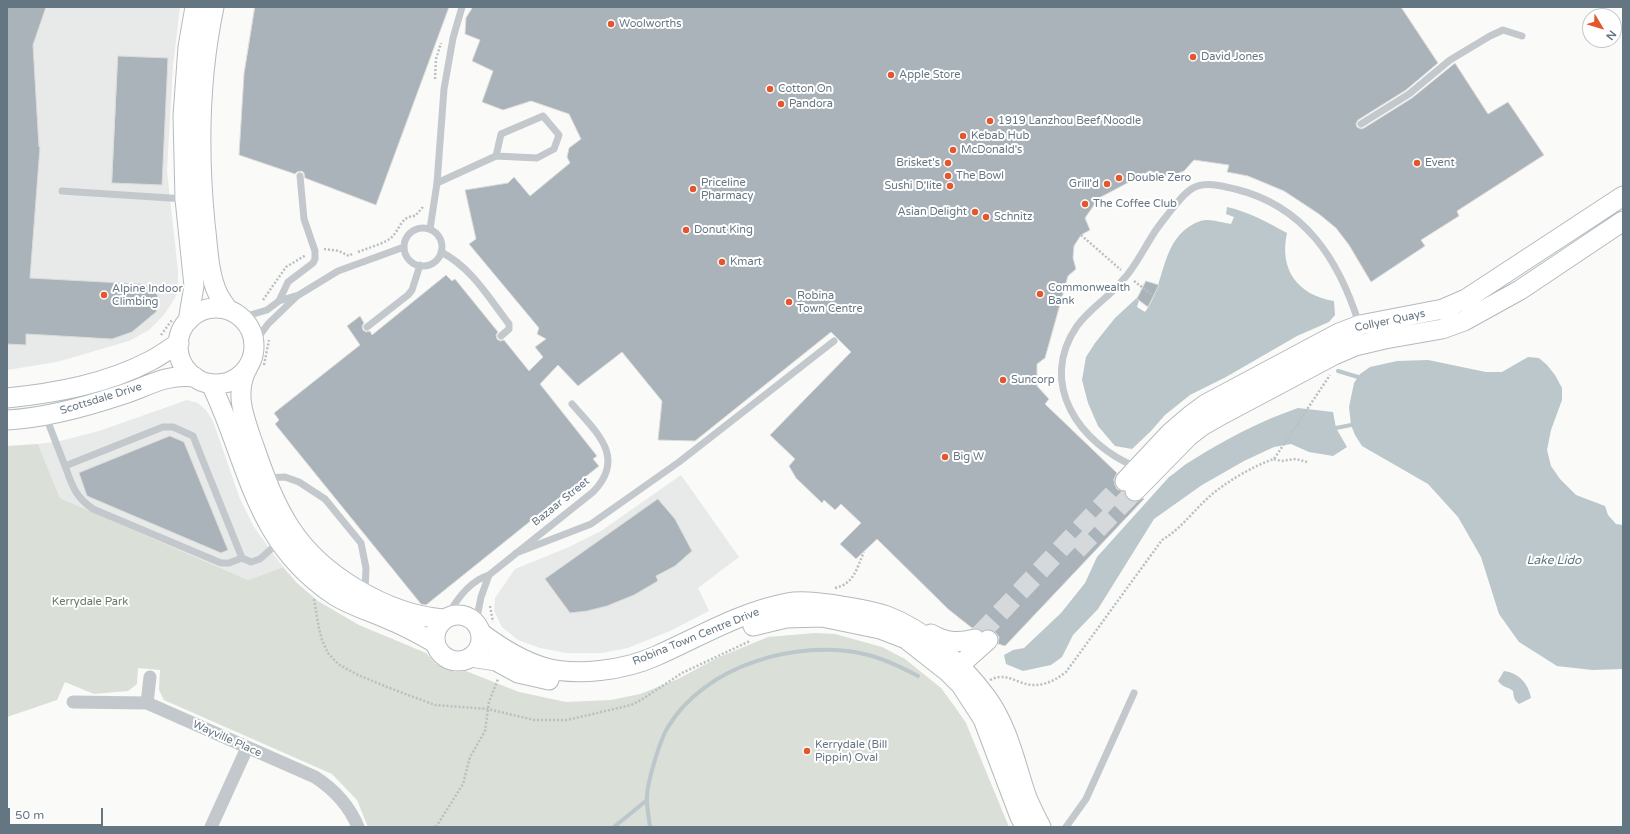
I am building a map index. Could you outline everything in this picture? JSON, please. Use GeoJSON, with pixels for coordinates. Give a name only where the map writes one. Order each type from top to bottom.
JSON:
{"type":"FeatureCollection","features":[{"type":"Feature","properties":{"kind":"street"},"geometry":{"type":"LineString","coordinates":[[196,7],[188,47],[184,103],[183,148],[218,295],[231,311]]}},
{"type":"Feature","properties":{"kind":"street"},"geometry":{"type":"LineString","coordinates":[[214,7],[205,62],[194,199],[194,286],[181,318],[182,331],[179,342],[179,353],[187,371],[203,380],[222,383],[232,381],[241,375],[248,367]]}},
{"type":"Feature","properties":{"kind":"street","name":"Collyer Quays"},"geometry":{"type":"LineString","coordinates":[[1137,479],[1202,426],[1347,340],[1443,309],[1466,299],[1623,196]]}},
{"type":"Feature","properties":{"kind":"street","name":"Collyer Quays"},"geometry":{"type":"LineString","coordinates":[[1137,479],[1170,434],[1191,415],[1206,404],[1318,343],[1339,333],[1347,340],[1369,342],[1442,329],[1464,321],[1520,290],[1623,220]]}},
{"type":"Feature","properties":{"kind":"street"},"geometry":{"type":"LineString","coordinates":[[181,318],[196,314],[206,309],[217,308],[231,311],[243,318],[249,326],[253,336],[253,357],[243,375],[240,401],[265,478],[276,504],[285,536],[287,553],[307,574],[334,595],[416,632],[435,643]]}},
{"type":"Feature","properties":{"kind":"street","name":"Scottsdale Drive"},"geometry":{"type":"LineString","coordinates":[[7,398],[35,396],[94,383],[150,361],[179,342]]}},
{"type":"Feature","properties":{"kind":"street","name":"Scottsdale Drive"},"geometry":{"type":"LineString","coordinates":[[7,420],[45,415],[88,405],[122,395],[175,376],[203,380]]}},
{"type":"Feature","properties":{"kind":"street"},"geometry":{"type":"LineString","coordinates":[[203,380],[219,400],[250,488],[260,511],[285,536],[304,547],[320,563],[365,594],[399,609],[427,618],[445,618],[459,614],[466,615],[484,626],[480,647],[471,658],[464,661],[449,660],[438,650],[435,643],[436,630],[445,618]]}},
{"type":"Feature","properties":{"kind":"street","name":"Robina Town Centre Drive"},"geometry":{"type":"LineString","coordinates":[[484,626],[510,654],[545,668],[579,671],[611,669],[641,662],[737,618],[788,603],[806,602],[862,609],[888,617],[912,629],[954,666],[961,685],[982,720],[1020,817],[1026,827]]}},
{"type":"Feature","properties":{"kind":"street","name":"Robina Town Centre Drive"},"geometry":{"type":"LineString","coordinates":[[471,658],[496,661],[518,672],[542,680],[569,683],[607,682],[654,670],[742,629],[772,620],[803,616],[822,617],[880,629],[906,639],[982,681],[991,704],[1002,724],[1026,796],[1041,827]]}},
{"type":"Feature","properties":{"kind":"street"},"geometry":{"type":"LineString","coordinates":[[912,629],[921,628],[939,638],[951,642],[959,643],[981,638]]}},
{"type":"Feature","properties":{"kind":"street"},"geometry":{"type":"LineString","coordinates":[[981,638],[978,664],[982,681]]}},
{"type":"Feature","properties":{"kind":"street"},"geometry":{"type":"LineString","coordinates":[[954,666],[981,638]]}},
{"type":"Feature","properties":{"kind":"street"},"geometry":{"type":"LineString","coordinates":[[147,703],[150,677]]}},
{"type":"Feature","properties":{"kind":"street","name":"Wayville Place"},"geometry":{"type":"LineString","coordinates":[[72,702],[147,703],[307,773],[326,785],[337,795],[349,808],[358,827]]}},
{"type":"Feature","properties":{"kind":"street"},"geometry":{"type":"LineString","coordinates":[[211,827],[247,748]]}},
{"type":"Feature","properties":{"kind":"lane"},"geometry":{"type":"LineString","coordinates":[[430,229],[437,183],[444,89],[453,38],[462,7]]}},
{"type":"Feature","properties":{"kind":"lane"},"geometry":{"type":"LineString","coordinates":[[1361,124],[1409,94],[1450,60],[1490,36],[1503,30],[1522,36]]}},
{"type":"Feature","properties":{"kind":"lane"},"geometry":{"type":"LineString","coordinates":[[437,183],[496,156],[537,158],[554,149],[559,135],[544,116],[501,134],[496,156]]}},
{"type":"Feature","properties":{"kind":"lane"},"geometry":{"type":"LineString","coordinates":[[279,301],[288,282],[313,263],[315,259],[315,252],[304,219],[300,176]]}},
{"type":"Feature","properties":{"kind":"lane"},"geometry":{"type":"LineString","coordinates":[[1137,479],[1106,452],[1084,430],[1068,403],[1061,369],[1065,352],[1072,335],[1078,326],[1086,315],[1107,297],[1127,275],[1157,229],[1178,202],[1190,190],[1201,185],[1226,187],[1264,199],[1287,212],[1305,226],[1335,265],[1348,292],[1347,340]]}},
{"type":"Feature","properties":{"kind":"lane"},"geometry":{"type":"LineString","coordinates":[[62,191],[194,199]]}},
{"type":"Feature","properties":{"kind":"lane"},"geometry":{"type":"LineString","coordinates":[[418,228],[430,229],[439,236],[441,241],[441,252],[434,262],[429,264],[420,265],[412,262],[408,258],[404,247],[408,236],[412,231],[418,228]]}},
{"type":"Feature","properties":{"kind":"lane"},"geometry":{"type":"LineString","coordinates":[[254,346],[268,324],[297,296],[338,271],[404,247]]}},
{"type":"Feature","properties":{"kind":"lane"},"geometry":{"type":"LineString","coordinates":[[441,252],[451,257],[464,267],[509,324],[509,329],[501,336]]}},
{"type":"Feature","properties":{"kind":"lane"},"geometry":{"type":"LineString","coordinates":[[367,327],[408,295],[412,290],[420,265]]}},
{"type":"Feature","properties":{"kind":"lane"},"geometry":{"type":"LineString","coordinates":[[231,311],[250,315],[267,310],[279,301],[297,296]]}},
{"type":"Feature","properties":{"kind":"lane"},"geometry":{"type":"LineString","coordinates":[[516,553],[591,524],[679,462],[834,341]]}},
{"type":"Feature","properties":{"kind":"lane","name":"Bazaar Street"},"geometry":{"type":"LineString","coordinates":[[445,618],[470,586],[482,577],[489,575],[593,492],[602,482],[607,471],[607,450],[572,404]]}},
{"type":"Feature","properties":{"kind":"lane"},"geometry":{"type":"LineString","coordinates":[[45,415],[75,492],[79,498],[93,509],[221,563],[229,564],[242,558]]}},
{"type":"Feature","properties":{"kind":"lane"},"geometry":{"type":"LineString","coordinates":[[65,466],[163,427],[173,427],[193,436],[242,558],[251,562],[260,559],[285,536]]}},
{"type":"Feature","properties":{"kind":"lane"},"geometry":{"type":"LineString","coordinates":[[265,478],[285,477],[299,482],[325,499],[361,543],[366,568],[365,594]]}},
{"type":"Feature","properties":{"kind":"lane"},"geometry":{"type":"LineString","coordinates":[[484,626],[481,597],[489,575]]}},
{"type":"Feature","properties":{"kind":"lane"},"geometry":{"type":"LineString","coordinates":[[1066,827],[1086,799],[1134,693]]}},
{"type":"Feature","properties":{"kind":"path"},"geometry":{"type":"LineString","coordinates":[[435,82],[436,59],[443,37]]}},
{"type":"Feature","properties":{"kind":"path"},"geometry":{"type":"LineString","coordinates":[[262,300],[286,266],[304,256],[323,249],[339,251],[349,256],[389,240],[401,223],[409,216],[415,216],[423,206]]}},
{"type":"Feature","properties":{"kind":"path"},"geometry":{"type":"LineString","coordinates":[[1081,235],[1150,294]]}},
{"type":"Feature","properties":{"kind":"path"},"geometry":{"type":"LineString","coordinates":[[159,337],[181,318]]}},
{"type":"Feature","properties":{"kind":"path"},"geometry":{"type":"LineString","coordinates":[[1274,459],[1317,393]]}},
{"type":"Feature","properties":{"kind":"path"},"geometry":{"type":"LineString","coordinates":[[982,681],[1005,676],[1022,683],[1038,685],[1047,684],[1058,679],[1066,672],[1083,650],[1162,540],[1171,535],[1211,495],[1261,463],[1274,459],[1281,461],[1296,459],[1307,462]]}},
{"type":"Feature","properties":{"kind":"path"},"geometry":{"type":"LineString","coordinates":[[831,589],[842,586],[852,579],[864,552]]}},
{"type":"Feature","properties":{"kind":"path"},"geometry":{"type":"LineString","coordinates":[[313,597],[322,640],[328,653],[338,664],[358,675],[435,705],[488,709],[534,720],[567,720],[631,705],[682,673],[751,641]]}},
{"type":"Feature","properties":{"kind":"path"},"geometry":{"type":"LineString","coordinates":[[484,626],[492,619],[490,607],[491,601]]}},
{"type":"Feature","properties":{"kind":"path"},"geometry":{"type":"LineString","coordinates":[[436,827],[463,784],[470,757],[485,731],[488,709],[500,672]]}},
{"type":"Feature","properties":{"kind":"shaded area"},"geometry":{"type":"Polygon","coordinates":[[[7,7],[180,7],[173,65],[167,171],[178,271],[178,286],[175,298],[164,315],[149,330],[129,341],[57,362],[7,370],[7,7]]]}},
{"type":"Feature","properties":{"kind":"shaded area"},"geometry":{"type":"Polygon","coordinates":[[[187,400],[198,403],[206,410],[213,421],[240,499],[254,527],[283,567],[248,580],[60,498],[38,444],[60,441],[99,431],[187,400]]]}},
{"type":"Feature","properties":{"kind":"shaded area"},"geometry":{"type":"Polygon","coordinates":[[[681,475],[739,557],[698,588],[709,611],[670,631],[628,648],[602,653],[566,653],[540,648],[518,640],[502,627],[494,611],[495,598],[515,569],[569,547],[601,531],[681,475]]]}},
{"type":"Feature","properties":{"kind":"green space","name":"Kerrydale Park"},"geometry":{"type":"Polygon","coordinates":[[[38,444],[60,498],[248,580],[283,567],[297,583],[318,601],[359,625],[426,653],[436,664],[455,672],[466,671],[519,692],[566,702],[611,700],[640,694],[678,679],[717,658],[768,637],[815,633],[835,634],[882,647],[905,659],[941,688],[955,707],[966,723],[1009,827],[368,827],[357,800],[332,774],[164,700],[159,690],[160,670],[138,668],[137,684],[128,691],[94,694],[65,682],[57,700],[7,717],[7,446],[38,444]]]}},
{"type":"Feature","properties":{"kind":"water"},"geometry":{"type":"Polygon","coordinates":[[[1227,207],[1265,221],[1287,233],[1285,246],[1286,258],[1289,269],[1294,278],[1310,293],[1321,298],[1334,301],[1335,315],[1329,322],[1297,336],[1226,377],[1190,395],[1165,415],[1132,449],[1115,446],[1098,426],[1088,403],[1082,380],[1086,357],[1115,318],[1141,294],[1137,307],[1145,312],[1156,290],[1168,255],[1180,234],[1190,226],[1207,220],[1231,224],[1234,217],[1226,214],[1227,207]]]}},
{"type":"Feature","properties":{"kind":"water","name":"Lake Lido"},"geometry":{"type":"Polygon","coordinates":[[[1528,357],[1539,358],[1547,365],[1555,375],[1562,388],[1562,400],[1551,430],[1547,450],[1551,466],[1560,479],[1576,495],[1605,506],[1608,515],[1616,524],[1623,525],[1623,669],[1592,670],[1557,666],[1519,642],[1499,614],[1481,557],[1458,517],[1428,484],[1362,446],[1351,425],[1349,407],[1354,383],[1360,374],[1370,367],[1397,361],[1428,360],[1486,372],[1502,372],[1528,357]]]}},
{"type":"Feature","properties":{"kind":"water"},"geometry":{"type":"Polygon","coordinates":[[[1298,408],[1333,412],[1336,428],[1347,447],[1333,456],[1309,452],[1291,444],[1274,447],[1244,461],[1202,485],[1154,519],[1098,609],[1073,635],[1062,657],[1051,665],[1023,671],[1006,664],[1004,655],[1013,650],[1024,648],[1061,613],[1085,583],[1097,557],[1169,477],[1188,463],[1229,438],[1298,408]]]}},
{"type":"Feature","properties":{"kind":"water"},"geometry":{"type":"Polygon","coordinates":[[[1504,671],[1518,676],[1525,683],[1531,698],[1519,704],[1517,703],[1514,699],[1513,691],[1498,681],[1504,671]]]}},
{"type":"Feature","properties":{"kind":"building"},"geometry":{"type":"Polygon","coordinates":[[[7,7],[46,7],[33,45],[40,147],[30,278],[141,284],[155,288],[159,301],[156,312],[132,332],[112,339],[26,334],[26,345],[7,344],[7,7]]]}},
{"type":"Feature","properties":{"kind":"building"},"geometry":{"type":"Polygon","coordinates":[[[255,7],[449,7],[376,205],[305,178],[302,171],[295,174],[239,155],[244,74],[255,7]]]}},
{"type":"Feature","properties":{"kind":"building","name":"Robina Town Centre"},"geometry":{"type":"Polygon","coordinates":[[[473,7],[1401,7],[1438,63],[1406,90],[1358,120],[1356,124],[1357,127],[1361,129],[1364,128],[1412,98],[1455,63],[1488,114],[1508,102],[1544,155],[1457,211],[1459,216],[1421,240],[1425,246],[1371,282],[1349,245],[1336,228],[1319,214],[1284,191],[1248,176],[1227,172],[1229,165],[1194,160],[1184,171],[1174,175],[1163,176],[1150,171],[1099,198],[1085,218],[1090,230],[1081,235],[1074,246],[1073,258],[1076,269],[1068,276],[1045,358],[1037,364],[1037,386],[1049,399],[1045,404],[1117,473],[1114,479],[1117,489],[1124,492],[1127,499],[1132,502],[1143,498],[1144,499],[1005,646],[998,644],[999,637],[992,630],[986,629],[982,631],[978,628],[972,628],[948,609],[877,539],[856,559],[840,544],[861,523],[841,504],[835,510],[824,500],[822,503],[796,478],[789,466],[795,459],[770,435],[851,352],[831,332],[695,441],[658,440],[662,401],[622,352],[578,386],[558,365],[540,384],[597,456],[593,459],[599,466],[426,605],[421,604],[275,424],[279,420],[274,413],[360,345],[347,326],[360,316],[364,323],[362,326],[363,330],[366,332],[370,331],[372,335],[446,275],[452,281],[455,279],[498,332],[496,335],[497,339],[500,341],[504,340],[529,371],[543,357],[535,347],[546,339],[537,334],[539,328],[469,244],[476,239],[465,190],[508,183],[514,177],[530,196],[570,163],[567,157],[569,148],[581,139],[569,114],[531,101],[503,110],[482,102],[493,71],[472,61],[480,40],[465,34],[466,18],[473,7]]]}},
{"type":"Feature","properties":{"kind":"building"},"geometry":{"type":"Polygon","coordinates":[[[118,56],[168,58],[162,185],[112,183],[118,56]]]}},
{"type":"Feature","properties":{"kind":"building"},"geometry":{"type":"Polygon","coordinates":[[[1146,281],[1159,285],[1148,307],[1137,299],[1146,281]]]}},
{"type":"Feature","properties":{"kind":"building"},"geometry":{"type":"Polygon","coordinates":[[[170,436],[184,442],[228,550],[221,553],[87,496],[79,473],[170,436]]]}},
{"type":"Feature","properties":{"kind":"building"},"geometry":{"type":"Polygon","coordinates":[[[658,499],[675,519],[692,551],[675,566],[656,576],[658,581],[634,595],[607,606],[570,613],[545,579],[658,499]]]}},
{"type":"Feature","properties":{"kind":"waterway"},"geometry":{"type":"LineString","coordinates":[[1338,371],[1358,377]]}},
{"type":"Feature","properties":{"kind":"waterway"},"geometry":{"type":"LineString","coordinates":[[1336,428],[1351,425]]}},
{"type":"Feature","properties":{"kind":"waterway"},"geometry":{"type":"LineString","coordinates":[[650,827],[647,807],[647,793],[654,763],[668,727],[684,705],[705,687],[729,673],[755,662],[782,654],[810,650],[838,650],[878,658],[918,676]]}},
{"type":"Feature","properties":{"kind":"waterway"},"geometry":{"type":"LineString","coordinates":[[614,827],[647,800]]}},
{"type":"Feature","properties":{"kind":"tunnel"},"geometry":{"type":"LineString","coordinates":[[980,634],[1125,481]]}},
{"type":"Feature","properties":{"kind":"tunnel"},"geometry":{"type":"LineString","coordinates":[[1077,550],[1135,491]]}},
{"type":"Feature","properties":{"kind":"place","name":"Woolworths"},"geometry":{"type":"Point","coordinates":[611,24]}},
{"type":"Feature","properties":{"kind":"place","name":"David Jones"},"geometry":{"type":"Point","coordinates":[1193,57]}},
{"type":"Feature","properties":{"kind":"place","name":"Apple Store"},"geometry":{"type":"Point","coordinates":[891,75]}},
{"type":"Feature","properties":{"kind":"place","name":"Cotton On"},"geometry":{"type":"Point","coordinates":[770,89]}},
{"type":"Feature","properties":{"kind":"place","name":"Pandora"},"geometry":{"type":"Point","coordinates":[781,104]}},
{"type":"Feature","properties":{"kind":"place","name":"1919 Lanzhou Beef Noodle"},"geometry":{"type":"Point","coordinates":[990,121]}},
{"type":"Feature","properties":{"kind":"place","name":"Kebab Hub"},"geometry":{"type":"Point","coordinates":[963,136]}},
{"type":"Feature","properties":{"kind":"place","name":"McDonald's"},"geometry":{"type":"Point","coordinates":[953,150]}},
{"type":"Feature","properties":{"kind":"place","name":"Brisket's"},"geometry":{"type":"Point","coordinates":[948,163]}},
{"type":"Feature","properties":{"kind":"place","name":"Event"},"geometry":{"type":"Point","coordinates":[1417,163]}},
{"type":"Feature","properties":{"kind":"place","name":"The Bowl"},"geometry":{"type":"Point","coordinates":[948,176]}},
{"type":"Feature","properties":{"kind":"place","name":"Double Zero"},"geometry":{"type":"Point","coordinates":[1119,178]}},
{"type":"Feature","properties":{"kind":"place","name":"Grill'd"},"geometry":{"type":"Point","coordinates":[1107,184]}},
{"type":"Feature","properties":{"kind":"place","name":"Sushi D'lite"},"geometry":{"type":"Point","coordinates":[950,186]}},
{"type":"Feature","properties":{"kind":"place","name":"Priceline Pharmacy"},"geometry":{"type":"Point","coordinates":[693,189]}},
{"type":"Feature","properties":{"kind":"place","name":"The Coffee Club"},"geometry":{"type":"Point","coordinates":[1085,204]}},
{"type":"Feature","properties":{"kind":"place","name":"Asian Delight"},"geometry":{"type":"Point","coordinates":[975,212]}},
{"type":"Feature","properties":{"kind":"place","name":"Schnitz"},"geometry":{"type":"Point","coordinates":[986,217]}},
{"type":"Feature","properties":{"kind":"place","name":"Donut King"},"geometry":{"type":"Point","coordinates":[686,230]}},
{"type":"Feature","properties":{"kind":"place","name":"Kmart"},"geometry":{"type":"Point","coordinates":[722,262]}},
{"type":"Feature","properties":{"kind":"place","name":"Commonwealth Bank"},"geometry":{"type":"Point","coordinates":[1040,294]}},
{"type":"Feature","properties":{"kind":"place","name":"Alpine Indoor Climbing"},"geometry":{"type":"Point","coordinates":[104,295]}},
{"type":"Feature","properties":{"kind":"place","name":"Robina Town Centre"},"geometry":{"type":"Point","coordinates":[789,302]}},
{"type":"Feature","properties":{"kind":"place","name":"Suncorp"},"geometry":{"type":"Point","coordinates":[1003,380]}},
{"type":"Feature","properties":{"kind":"place","name":"Big W"},"geometry":{"type":"Point","coordinates":[945,457]}},
{"type":"Feature","properties":{"kind":"place","name":"Kerrydale (Bill Pippin) Oval"},"geometry":{"type":"Point","coordinates":[807,751]}}]}
